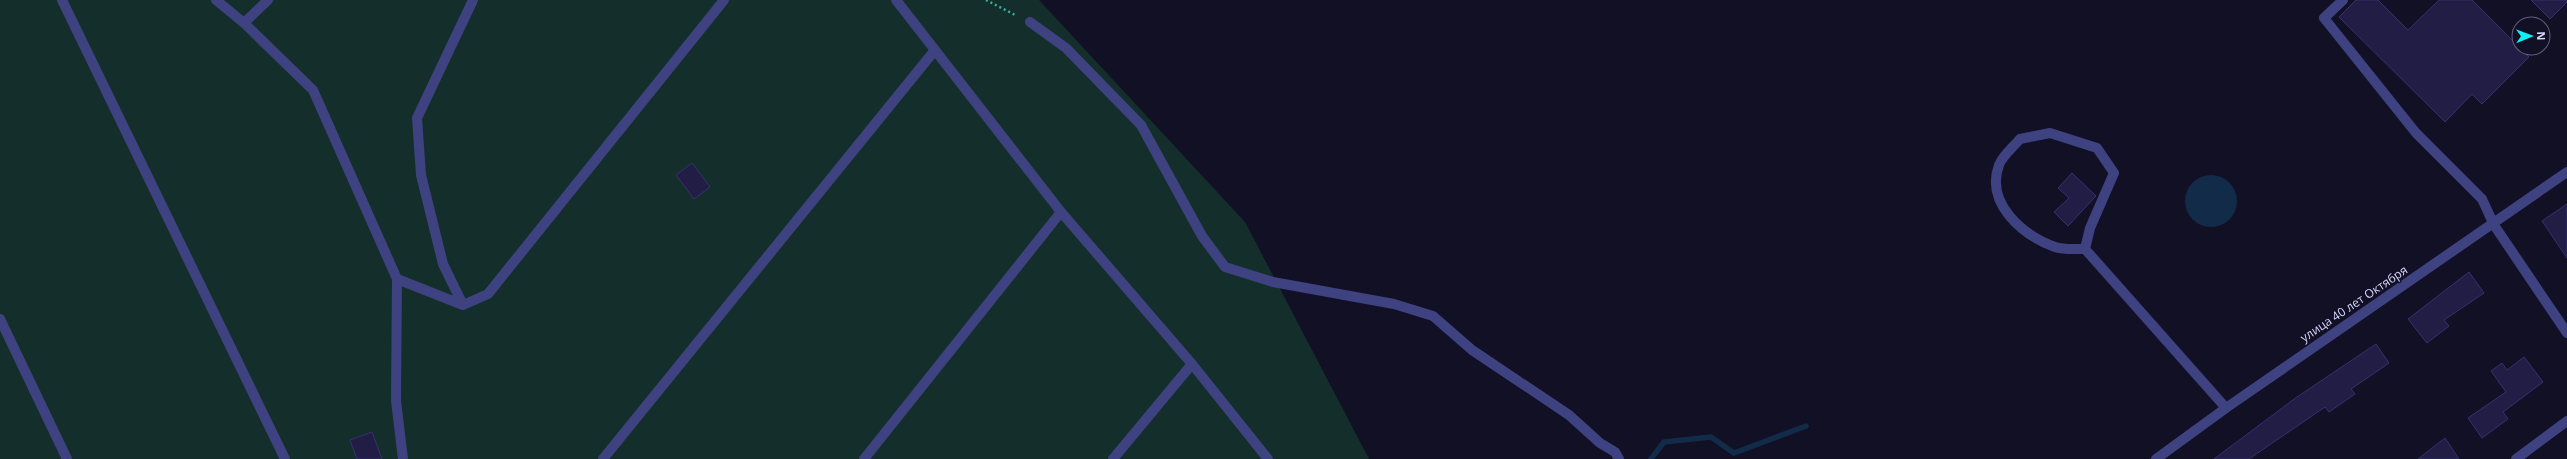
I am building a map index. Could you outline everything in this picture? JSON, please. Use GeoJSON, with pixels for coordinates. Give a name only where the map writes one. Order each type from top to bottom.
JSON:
{"type":"FeatureCollection","features":[{"type":"Feature","properties":{"kind":"street"},"geometry":{"type":"LineString","coordinates":[[62,0],[285,459]]}},
{"type":"Feature","properties":{"kind":"street"},"geometry":{"type":"LineString","coordinates":[[216,0],[244,23],[313,90],[397,279],[396,401],[403,459]]}},
{"type":"Feature","properties":{"kind":"street"},"geometry":{"type":"LineString","coordinates":[[244,23],[268,0]]}},
{"type":"Feature","properties":{"kind":"street"},"geometry":{"type":"LineString","coordinates":[[463,305],[443,264],[421,175],[417,118],[472,0]]}},
{"type":"Feature","properties":{"kind":"street"},"geometry":{"type":"LineString","coordinates":[[397,279],[463,305],[488,294],[724,0]]}},
{"type":"Feature","properties":{"kind":"street"},"geometry":{"type":"LineString","coordinates":[[896,0],[1061,212],[1192,364],[1268,459]]}},
{"type":"Feature","properties":{"kind":"street"},"geometry":{"type":"LineString","coordinates":[[2343,0],[2324,18],[2416,133],[2482,199],[2494,225],[2567,333]]}},
{"type":"Feature","properties":{"kind":"street"},"geometry":{"type":"LineString","coordinates":[[1030,22],[1066,48],[1141,125],[1202,236],[1225,267],[1273,282],[1394,304],[1433,316],[1472,350],[1569,415],[1600,443],[1615,452],[1619,459]]}},
{"type":"Feature","properties":{"kind":"street"},"geometry":{"type":"LineString","coordinates":[[602,459],[935,50]]}},
{"type":"Feature","properties":{"kind":"street"},"geometry":{"type":"LineString","coordinates":[[2085,249],[2090,228],[2114,173],[2097,148],[2050,133],[2020,139],[1999,165],[1995,192],[2006,215],[2029,232],[2056,248],[2085,249],[2226,408]]}},
{"type":"Feature","properties":{"kind":"street","name":"улица 40 лет Октября"},"geometry":{"type":"LineString","coordinates":[[2156,459],[2226,408],[2494,225],[2567,172]]}},
{"type":"Feature","properties":{"kind":"street"},"geometry":{"type":"LineString","coordinates":[[864,459],[1061,212]]}},
{"type":"Feature","properties":{"kind":"street"},"geometry":{"type":"LineString","coordinates":[[0,319],[67,459]]}},
{"type":"Feature","properties":{"kind":"street"},"geometry":{"type":"LineString","coordinates":[[1113,459],[1192,364]]}},
{"type":"Feature","properties":{"kind":"street"},"geometry":{"type":"LineString","coordinates":[[2516,459],[2567,421]]}},
{"type":"Feature","properties":{"kind":"path"},"geometry":{"type":"LineString","coordinates":[[986,0],[1030,22]]}},
{"type":"Feature","properties":{"kind":"green space"},"geometry":{"type":"Polygon","coordinates":[[[0,0],[1039,0],[1245,222],[1369,459],[0,459],[0,0]]]}},
{"type":"Feature","properties":{"kind":"water"},"geometry":{"type":"Polygon","coordinates":[[[2211,175],[2221,177],[2229,183],[2235,191],[2237,201],[2235,211],[2229,219],[2221,225],[2211,227],[2201,225],[2193,219],[2187,211],[2185,201],[2187,191],[2193,183],[2201,177],[2211,175]]]}},
{"type":"Feature","properties":{"kind":"building"},"geometry":{"type":"Polygon","coordinates":[[[2356,0],[2378,0],[2408,30],[2439,0],[2472,0],[2511,39],[2511,56],[2529,57],[2482,104],[2472,94],[2445,122],[2339,17],[2356,0]]]}},
{"type":"Feature","properties":{"kind":"building"},"geometry":{"type":"Polygon","coordinates":[[[2531,0],[2567,0],[2567,2],[2551,18],[2551,16],[2547,16],[2531,0]]]}},
{"type":"Feature","properties":{"kind":"building"},"geometry":{"type":"Polygon","coordinates":[[[692,163],[710,187],[694,199],[676,175],[692,163]]]}},
{"type":"Feature","properties":{"kind":"building"},"geometry":{"type":"Polygon","coordinates":[[[2072,173],[2096,196],[2068,226],[2054,212],[2069,198],[2058,188],[2072,173]]]}},
{"type":"Feature","properties":{"kind":"building"},"geometry":{"type":"Polygon","coordinates":[[[2567,204],[2567,258],[2542,221],[2567,204]]]}},
{"type":"Feature","properties":{"kind":"building"},"geometry":{"type":"Polygon","coordinates":[[[2469,272],[2484,293],[2444,320],[2449,326],[2427,343],[2408,319],[2469,272]]]}},
{"type":"Feature","properties":{"kind":"building"},"geometry":{"type":"Polygon","coordinates":[[[2376,344],[2389,363],[2351,389],[2355,394],[2329,412],[2325,407],[2249,459],[2214,459],[2297,397],[2376,344]]]}},
{"type":"Feature","properties":{"kind":"building"},"geometry":{"type":"Polygon","coordinates":[[[2524,357],[2543,382],[2503,412],[2508,419],[2482,438],[2468,418],[2506,392],[2491,371],[2502,363],[2507,370],[2524,357]]]}},
{"type":"Feature","properties":{"kind":"building"},"geometry":{"type":"Polygon","coordinates":[[[372,432],[382,459],[357,459],[350,440],[372,432]]]}},
{"type":"Feature","properties":{"kind":"building"},"geometry":{"type":"Polygon","coordinates":[[[2445,438],[2459,459],[2418,459],[2445,438]]]}},
{"type":"Feature","properties":{"kind":"waterway"},"geometry":{"type":"LineString","coordinates":[[1651,459],[1664,442],[1711,437],[1734,453],[1806,426]]}}]}
